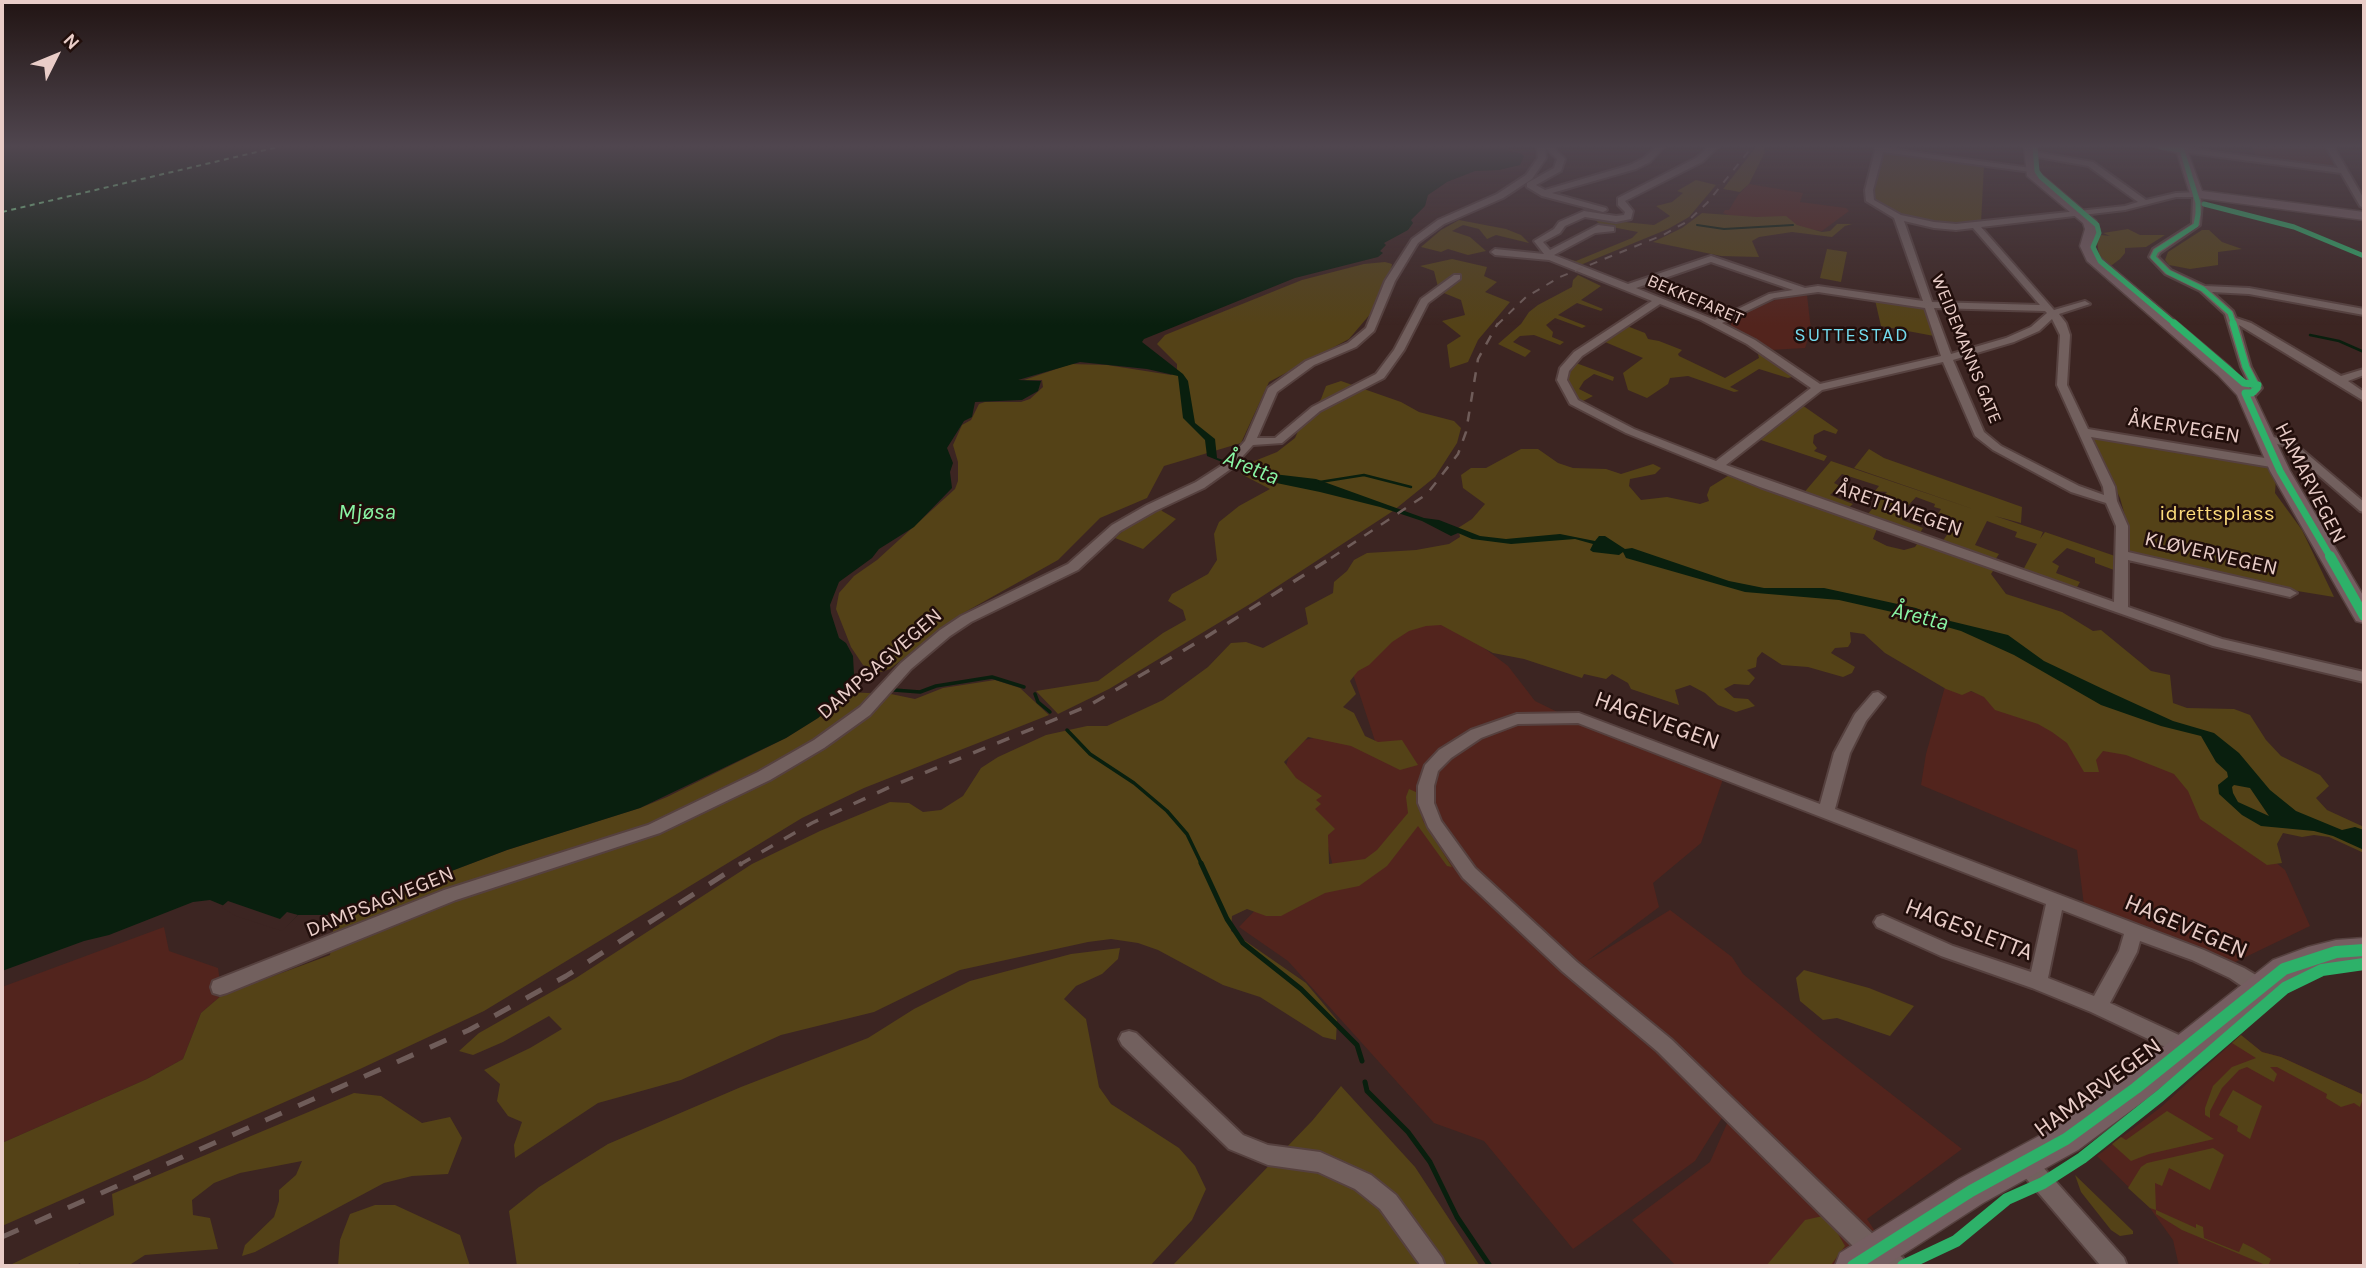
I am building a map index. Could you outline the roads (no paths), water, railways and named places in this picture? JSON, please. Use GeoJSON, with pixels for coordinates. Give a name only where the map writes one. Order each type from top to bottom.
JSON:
{"type":"FeatureCollection","features":[{"type":"Feature","properties":{"kind":"main road"},"geometry":{"type":"LineString","coordinates":[[2071,206],[2090,225],[2087,246],[2092,258],[2224,371],[2247,397]]}},
{"type":"Feature","properties":{"kind":"main road"},"geometry":{"type":"LineString","coordinates":[[2289,206],[2364,216]]}},
{"type":"Feature","properties":{"kind":"main road","name":"HAMARVEGEN"},"geometry":{"type":"LineString","coordinates":[[2247,397],[2277,464],[2364,616]]}},
{"type":"Feature","properties":{"kind":"main road","name":"HAMARVEGEN"},"geometry":{"type":"LineString","coordinates":[[1874,1261],[1971,1191],[2066,1139],[2188,1048],[2284,969],[2336,952],[2364,950]]}},
{"type":"Feature","properties":{"kind":"street","name":"DAMPSAGVEGEN"},"geometry":{"type":"LineString","coordinates":[[220,987],[450,895],[654,829],[764,776],[819,744],[865,710],[906,666],[966,619],[1065,572],[1116,528],[1200,485],[1231,464],[1250,442],[1272,390],[1310,363],[1352,345],[1370,329],[1390,281],[1415,241],[1441,222],[1477,206]]}},
{"type":"Feature","properties":{"kind":"street"},"geometry":{"type":"LineString","coordinates":[[1590,206],[1628,217]]}},
{"type":"Feature","properties":{"kind":"street"},"geometry":{"type":"LineString","coordinates":[[1624,206],[1629,211],[1628,217]]}},
{"type":"Feature","properties":{"kind":"street"},"geometry":{"type":"LineString","coordinates":[[1877,206],[1898,217],[1944,226],[1975,225],[2121,206]]}},
{"type":"Feature","properties":{"kind":"street"},"geometry":{"type":"LineString","coordinates":[[2198,206],[2196,225],[2157,251],[2153,257],[2168,272],[2203,289],[2225,307],[2233,320],[2246,367],[2257,388],[2247,397]]}},
{"type":"Feature","properties":{"kind":"street"},"geometry":{"type":"LineString","coordinates":[[1596,231],[1550,256],[1538,241],[1568,221],[1588,214],[1616,219],[1628,217]]}},
{"type":"Feature","properties":{"kind":"street","name":"WEIDEMANNS GATE"},"geometry":{"type":"LineString","coordinates":[[1898,217],[1947,359],[1979,433],[1991,444],[2075,489],[2111,501]]}},
{"type":"Feature","properties":{"kind":"street"},"geometry":{"type":"LineString","coordinates":[[1975,225],[2051,311],[2065,335],[2061,370],[2063,385],[2109,488],[2111,501],[2122,526],[2122,609]]}},
{"type":"Feature","properties":{"kind":"street","name":"BEKKEFARET"},"geometry":{"type":"LineString","coordinates":[[1495,252],[1550,256],[1715,323],[1751,342],[1818,388]]}},
{"type":"Feature","properties":{"kind":"street"},"geometry":{"type":"LineString","coordinates":[[1626,288],[1711,259],[1803,290]]}},
{"type":"Feature","properties":{"kind":"street"},"geometry":{"type":"LineString","coordinates":[[1250,442],[1272,443],[1282,439],[1316,409],[1380,376],[1399,350],[1424,301],[1457,277]]}},
{"type":"Feature","properties":{"kind":"street"},"geometry":{"type":"LineString","coordinates":[[2203,289],[2249,291],[2364,312]]}},
{"type":"Feature","properties":{"kind":"street"},"geometry":{"type":"LineString","coordinates":[[1715,323],[1772,296],[1803,290],[1825,290],[1927,305],[2051,311],[2085,304]]}},
{"type":"Feature","properties":{"kind":"street","name":"ÅRETTAVEGEN"},"geometry":{"type":"LineString","coordinates":[[1658,301],[1578,354],[1564,370],[1562,380],[1574,401],[1599,416],[1662,445],[1717,466],[2218,643],[2364,677]]}},
{"type":"Feature","properties":{"kind":"street"},"geometry":{"type":"LineString","coordinates":[[1717,466],[1818,388],[1947,359],[2024,335],[2051,311]]}},
{"type":"Feature","properties":{"kind":"street"},"geometry":{"type":"LineString","coordinates":[[2233,320],[2248,325],[2340,380],[2364,398]]}},
{"type":"Feature","properties":{"kind":"street"},"geometry":{"type":"LineString","coordinates":[[2340,380],[2364,372]]}},
{"type":"Feature","properties":{"kind":"street","name":"ÅKERVEGEN"},"geometry":{"type":"LineString","coordinates":[[2084,432],[2277,464]]}},
{"type":"Feature","properties":{"kind":"street"},"geometry":{"type":"LineString","coordinates":[[2266,438],[2289,444],[2364,508]]}},
{"type":"Feature","properties":{"kind":"street","name":"KLØVERVEGEN"},"geometry":{"type":"LineString","coordinates":[[2123,555],[2290,593]]}},
{"type":"Feature","properties":{"kind":"street"},"geometry":{"type":"LineString","coordinates":[[1826,811],[1842,753],[1860,718],[1878,696]]}},
{"type":"Feature","properties":{"kind":"street","name":"HAGEVEGEN"},"geometry":{"type":"LineString","coordinates":[[1874,1261],[1664,1045],[1570,967],[1469,873],[1434,823],[1426,803],[1426,786],[1432,769],[1444,754],[1468,738],[1517,719],[1579,718],[2215,962],[2259,987]]}},
{"type":"Feature","properties":{"kind":"street","name":"HAGESLETTA"},"geometry":{"type":"LineString","coordinates":[[2038,982],[2055,901]]}},
{"type":"Feature","properties":{"kind":"street","name":"HAGESLETTA"},"geometry":{"type":"LineString","coordinates":[[1883,922],[1947,951],[2098,1006],[2188,1048]]}},
{"type":"Feature","properties":{"kind":"street"},"geometry":{"type":"LineString","coordinates":[[2098,1006],[2128,952],[2134,931]]}},
{"type":"Feature","properties":{"kind":"street"},"geometry":{"type":"LineString","coordinates":[[1129,1039],[1236,1142],[1268,1155],[1320,1162],[1363,1182],[1388,1202],[1434,1266]]}},
{"type":"Feature","properties":{"kind":"street"},"geometry":{"type":"LineString","coordinates":[[2025,1162],[2116,1266]]}},
{"type":"Feature","properties":{"kind":"water","name":"Mjøsa"},"geometry":{"type":"Polygon","coordinates":[[[2,206],[1425,206],[1411,220],[1413,223],[1408,230],[1384,243],[1386,245],[1380,251],[1383,253],[1378,257],[1295,278],[1144,339],[1142,342],[1183,374],[1188,381],[1195,423],[1215,439],[1217,458],[1265,473],[1316,479],[1480,536],[1506,539],[1560,534],[1595,541],[1599,536],[1605,536],[1625,549],[1632,548],[1729,581],[1764,588],[1824,588],[1916,608],[1946,620],[2008,635],[2044,661],[2173,721],[2214,733],[2239,753],[2270,790],[2296,811],[2342,830],[2355,827],[2364,830],[2364,850],[2314,831],[2261,826],[2242,815],[2219,794],[2218,785],[2228,777],[2227,772],[2216,762],[2201,736],[2161,726],[2101,705],[2014,655],[1961,631],[1839,600],[1745,592],[1626,558],[1623,552],[1619,555],[1593,552],[1590,550],[1593,544],[1575,539],[1511,544],[1472,539],[1458,533],[1451,536],[1422,521],[1380,507],[1257,479],[1207,456],[1205,440],[1183,418],[1178,376],[1147,369],[1080,362],[1018,380],[1041,381],[1038,391],[1022,400],[975,402],[972,417],[964,421],[947,448],[953,463],[950,472],[952,488],[914,527],[879,549],[872,558],[839,582],[830,605],[831,613],[839,638],[846,643],[853,656],[854,675],[838,701],[818,718],[786,738],[640,808],[507,850],[335,915],[298,915],[282,930],[210,900],[193,902],[109,935],[84,941],[2,971],[2,206]],[[2234,785],[2232,787],[2238,802],[2269,816],[2250,788],[2234,785]]]}},
{"type":"Feature","properties":{"kind":"waterway"},"geometry":{"type":"LineString","coordinates":[[1697,225],[1724,229],[1793,225]]}},
{"type":"Feature","properties":{"kind":"waterway"},"geometry":{"type":"LineString","coordinates":[[2310,335],[2339,341],[2364,352]]}},
{"type":"Feature","properties":{"kind":"waterway","name":"Åretta"},"geometry":{"type":"LineString","coordinates":[[1320,482],[1364,475],[1411,487]]}},
{"type":"Feature","properties":{"kind":"waterway"},"geometry":{"type":"LineString","coordinates":[[894,690],[920,692],[936,686],[992,677],[1024,687]]}},
{"type":"Feature","properties":{"kind":"waterway"},"geometry":{"type":"LineString","coordinates":[[1035,694],[1038,702],[1050,712]]}},
{"type":"Feature","properties":{"kind":"waterway"},"geometry":{"type":"LineString","coordinates":[[1067,730],[1090,754],[1134,783],[1167,811],[1187,834],[1202,865]]}},
{"type":"Feature","properties":{"kind":"waterway"},"geometry":{"type":"LineString","coordinates":[[1201,863],[1227,919],[1243,943],[1301,989],[1357,1045],[1362,1061]]}},
{"type":"Feature","properties":{"kind":"waterway"},"geometry":{"type":"LineString","coordinates":[[1365,1082],[1367,1091],[1408,1132],[1430,1162],[1457,1217],[1490,1266]]}},
{"type":"Feature","properties":{"kind":"railway"},"geometry":{"type":"LineString","coordinates":[[1497,325],[1526,297],[1560,277],[1663,235],[1688,221],[1704,206]]}},
{"type":"Feature","properties":{"kind":"railway"},"geometry":{"type":"LineString","coordinates":[[1334,556],[1427,494],[1458,454],[1466,432],[1478,359],[1498,323]]}},
{"type":"Feature","properties":{"kind":"railway"},"geometry":{"type":"LineString","coordinates":[[739,865],[812,823],[892,786],[1088,706],[1203,639],[1334,556]]}},
{"type":"Feature","properties":{"kind":"railway"},"geometry":{"type":"LineString","coordinates":[[2,1237],[469,1030],[566,976],[742,863]]}},
{"type":"Feature","properties":{"kind":"district","name":"SUTTESTAD"},"geometry":{"type":"Point","coordinates":[1852,336]}},
{"type":"Feature","properties":{"kind":"park label","name":"idrettsplass"},"geometry":{"type":"Point","coordinates":[2217,514]}}]}
